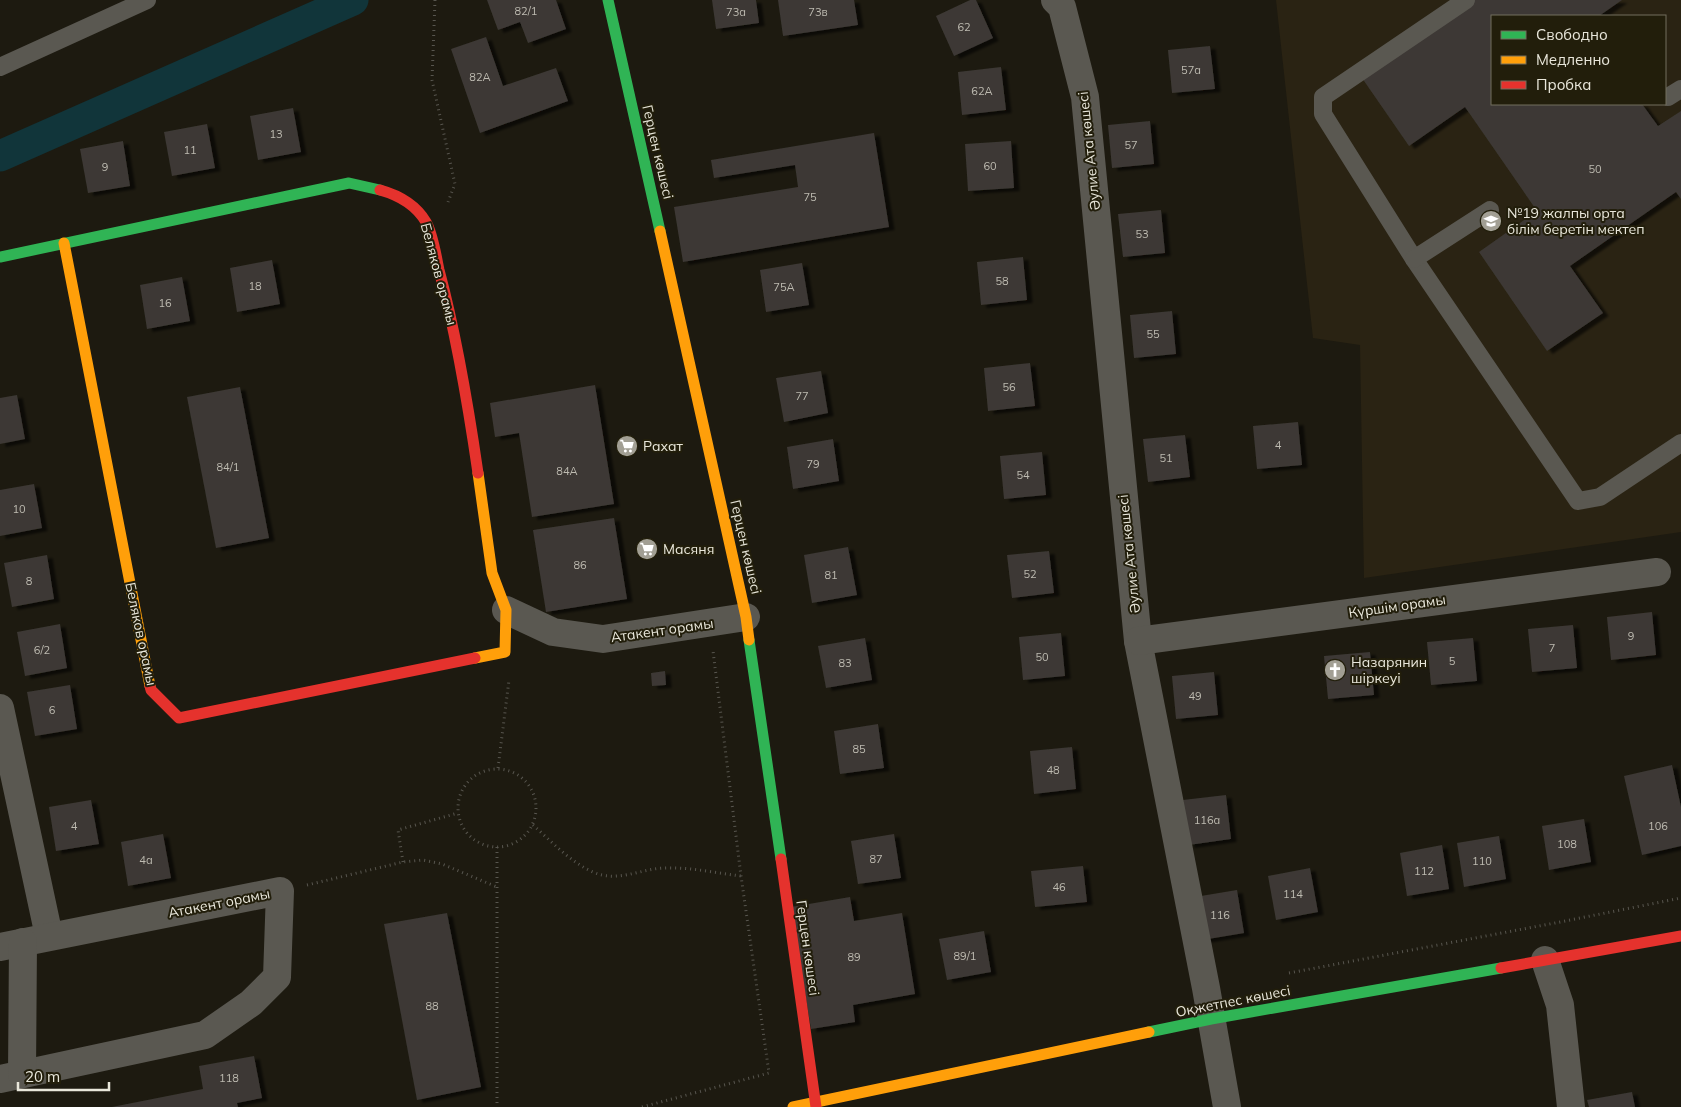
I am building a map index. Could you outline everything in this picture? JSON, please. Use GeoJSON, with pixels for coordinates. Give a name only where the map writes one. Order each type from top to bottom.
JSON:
{"type":"FeatureCollection","features":[{"type":"Feature","properties":{"kind":"street","name":"Герцен көшесі"},"geometry":{"type":"LineString","coordinates":[[608,0],[746,617],[816,1104]]}},
{"type":"Feature","properties":{"kind":"street","name":"Әулие Ата көшесі"},"geometry":{"type":"LineString","coordinates":[[1055,0],[1062,7],[1085,97],[1138,641],[1228,1107]]}},
{"type":"Feature","properties":{"kind":"street","name":"Беляков орамы"},"geometry":{"type":"LineString","coordinates":[[0,257],[349,183],[372,188],[401,198],[421,213],[427,224],[452,318],[464,377],[492,573],[506,610]]}},
{"type":"Feature","properties":{"kind":"street","name":"Беляков орамы"},"geometry":{"type":"LineString","coordinates":[[64,243],[151,690],[179,718],[505,652]]}},
{"type":"Feature","properties":{"kind":"street","name":"Күршім орамы"},"geometry":{"type":"LineString","coordinates":[[1138,641],[1656,572]]}},
{"type":"Feature","properties":{"kind":"street","name":"Атакент орамы"},"geometry":{"type":"LineString","coordinates":[[506,610],[553,632],[602,638],[746,617]]}},
{"type":"Feature","properties":{"kind":"street"},"geometry":{"type":"LineString","coordinates":[[505,652],[506,610]]}},
{"type":"Feature","properties":{"kind":"street"},"geometry":{"type":"LineString","coordinates":[[0,708],[50,936]]}},
{"type":"Feature","properties":{"kind":"street","name":"Атакент орамы"},"geometry":{"type":"LineString","coordinates":[[280,891],[277,977],[251,1003],[205,1035],[11,1077],[12,945],[280,891]]}},
{"type":"Feature","properties":{"kind":"street","name":"Оқжетпес көшесі"},"geometry":{"type":"LineString","coordinates":[[793,1107],[816,1104],[1211,1019],[1681,936]]}},
{"type":"Feature","properties":{"kind":"street"},"geometry":{"type":"LineString","coordinates":[[1545,960],[1560,1005],[1571,1107]]}},
{"type":"Feature","properties":{"kind":"lane"},"geometry":{"type":"LineString","coordinates":[[0,67],[147,0]]}},
{"type":"Feature","properties":{"kind":"lane"},"geometry":{"type":"LineString","coordinates":[[1466,0],[1323,97],[1323,114],[1414,259],[1578,501],[1600,497],[1681,443]]}},
{"type":"Feature","properties":{"kind":"lane"},"geometry":{"type":"LineString","coordinates":[[1414,259],[1490,210]]}},
{"type":"Feature","properties":{"kind":"path"},"geometry":{"type":"LineString","coordinates":[[432,242],[455,184],[432,80],[435,0]]}},
{"type":"Feature","properties":{"kind":"path"},"geometry":{"type":"LineString","coordinates":[[642,1107],[769,1073],[741,876],[709,623]]}},
{"type":"Feature","properties":{"kind":"path"},"geometry":{"type":"LineString","coordinates":[[498,768],[510,683],[505,652]]}},
{"type":"Feature","properties":{"kind":"path"},"geometry":{"type":"LineString","coordinates":[[498,768],[513,772],[526,781],[534,794],[536,810],[533,825],[524,837],[511,844],[496,847],[478,843],[464,830],[458,812],[459,796],[468,782],[482,772],[498,768]]}},
{"type":"Feature","properties":{"kind":"path"},"geometry":{"type":"LineString","coordinates":[[403,862],[398,830],[458,812]]}},
{"type":"Feature","properties":{"kind":"path"},"geometry":{"type":"LineString","coordinates":[[533,825],[578,864],[594,873],[622,876],[663,868],[685,868],[741,876]]}},
{"type":"Feature","properties":{"kind":"path"},"geometry":{"type":"LineString","coordinates":[[496,847],[497,1107]]}},
{"type":"Feature","properties":{"kind":"path"},"geometry":{"type":"LineString","coordinates":[[280,891],[403,862],[423,860],[442,864],[497,887]]}},
{"type":"Feature","properties":{"kind":"path"},"geometry":{"type":"LineString","coordinates":[[1284,974],[1681,898]]}},
{"type":"Feature","properties":{"kind":"shaded area","name":"№19 жалпы орта білім беретін мектеп"},"geometry":{"type":"Polygon","coordinates":[[[1276,0],[1681,0],[1681,532],[1364,578],[1360,345],[1313,338],[1276,0]]]}},
{"type":"Feature","properties":{"kind":"building"},"geometry":{"type":"Polygon","coordinates":[[[487,0],[556,0],[566,29],[528,43],[520,22],[498,30],[487,0]]]}},
{"type":"Feature","properties":{"kind":"building"},"geometry":{"type":"Polygon","coordinates":[[[712,0],[756,0],[759,23],[716,29],[712,0]]]}},
{"type":"Feature","properties":{"kind":"building"},"geometry":{"type":"Polygon","coordinates":[[[778,0],[854,0],[858,25],[783,36],[778,0]]]}},
{"type":"Feature","properties":{"kind":"building"},"geometry":{"type":"Polygon","coordinates":[[[970,0],[976,0],[993,38],[954,56],[936,16],[970,0]]]}},
{"type":"Feature","properties":{"kind":"building"},"geometry":{"type":"Polygon","coordinates":[[[1475,0],[1622,0],[1600,15],[1491,15],[1491,105],[1643,105],[1658,126],[1681,111],[1681,199],[1676,192],[1570,266],[1603,313],[1547,351],[1479,252],[1537,211],[1465,107],[1409,146],[1362,78],[1475,0]]]}},
{"type":"Feature","properties":{"kind":"building"},"geometry":{"type":"Polygon","coordinates":[[[486,37],[503,86],[556,68],[568,101],[480,133],[451,49],[486,37]]]}},
{"type":"Feature","properties":{"kind":"building"},"geometry":{"type":"Polygon","coordinates":[[[1210,46],[1215,89],[1172,93],[1168,50],[1210,46]]]}},
{"type":"Feature","properties":{"kind":"building"},"geometry":{"type":"Polygon","coordinates":[[[1001,67],[1006,110],[962,115],[958,72],[1001,67]]]}},
{"type":"Feature","properties":{"kind":"building"},"geometry":{"type":"Polygon","coordinates":[[[293,108],[301,152],[258,160],[250,116],[293,108]]]}},
{"type":"Feature","properties":{"kind":"building"},"geometry":{"type":"Polygon","coordinates":[[[1150,121],[1154,164],[1112,168],[1108,125],[1150,121]]]}},
{"type":"Feature","properties":{"kind":"building"},"geometry":{"type":"Polygon","coordinates":[[[207,124],[215,168],[172,176],[164,132],[207,124]]]}},
{"type":"Feature","properties":{"kind":"building"},"geometry":{"type":"Polygon","coordinates":[[[874,133],[889,227],[683,262],[674,207],[798,187],[795,165],[714,178],[711,160],[874,133]]]}},
{"type":"Feature","properties":{"kind":"building"},"geometry":{"type":"Polygon","coordinates":[[[123,141],[130,186],[88,193],[80,149],[123,141]]]}},
{"type":"Feature","properties":{"kind":"building"},"geometry":{"type":"Polygon","coordinates":[[[1011,141],[1014,188],[968,191],[965,144],[1011,141]]]}},
{"type":"Feature","properties":{"kind":"building"},"geometry":{"type":"Polygon","coordinates":[[[1161,210],[1165,253],[1123,257],[1118,214],[1161,210]]]}},
{"type":"Feature","properties":{"kind":"building"},"geometry":{"type":"Polygon","coordinates":[[[1023,257],[1027,300],[981,305],[977,262],[1023,257]]]}},
{"type":"Feature","properties":{"kind":"building"},"geometry":{"type":"Polygon","coordinates":[[[272,260],[280,304],[237,312],[230,268],[272,260]]]}},
{"type":"Feature","properties":{"kind":"building"},"geometry":{"type":"Polygon","coordinates":[[[802,263],[809,305],[766,312],[760,270],[802,263]]]}},
{"type":"Feature","properties":{"kind":"building"},"geometry":{"type":"Polygon","coordinates":[[[182,277],[190,321],[147,329],[140,285],[182,277]]]}},
{"type":"Feature","properties":{"kind":"building"},"geometry":{"type":"Polygon","coordinates":[[[1172,311],[1176,354],[1134,358],[1130,315],[1172,311]]]}},
{"type":"Feature","properties":{"kind":"building"},"geometry":{"type":"Polygon","coordinates":[[[1030,363],[1035,406],[988,411],[984,368],[1030,363]]]}},
{"type":"Feature","properties":{"kind":"building"},"geometry":{"type":"Polygon","coordinates":[[[821,371],[828,413],[784,422],[776,378],[821,371]]]}},
{"type":"Feature","properties":{"kind":"building"},"geometry":{"type":"Polygon","coordinates":[[[595,385],[614,504],[532,517],[519,433],[495,437],[490,403],[595,385]]]}},
{"type":"Feature","properties":{"kind":"building"},"geometry":{"type":"Polygon","coordinates":[[[240,387],[269,538],[216,548],[187,397],[240,387]]]}},
{"type":"Feature","properties":{"kind":"building"},"geometry":{"type":"Polygon","coordinates":[[[17,395],[25,439],[0,444],[0,398],[17,395]]]}},
{"type":"Feature","properties":{"kind":"building"},"geometry":{"type":"Polygon","coordinates":[[[1298,422],[1302,465],[1257,469],[1253,426],[1298,422]]]}},
{"type":"Feature","properties":{"kind":"building"},"geometry":{"type":"Polygon","coordinates":[[[1185,435],[1190,477],[1148,482],[1143,439],[1185,435]]]}},
{"type":"Feature","properties":{"kind":"building"},"geometry":{"type":"Polygon","coordinates":[[[833,439],[839,481],[793,489],[787,447],[833,439]]]}},
{"type":"Feature","properties":{"kind":"building"},"geometry":{"type":"Polygon","coordinates":[[[1042,452],[1046,495],[1004,499],[1000,456],[1042,452]]]}},
{"type":"Feature","properties":{"kind":"building"},"geometry":{"type":"Polygon","coordinates":[[[34,484],[42,528],[0,536],[0,490],[34,484]]]}},
{"type":"Feature","properties":{"kind":"building"},"geometry":{"type":"Polygon","coordinates":[[[614,518],[627,599],[546,612],[533,530],[614,518]]]}},
{"type":"Feature","properties":{"kind":"building"},"geometry":{"type":"Polygon","coordinates":[[[848,547],[857,595],[812,603],[804,555],[848,547]]]}},
{"type":"Feature","properties":{"kind":"building"},"geometry":{"type":"Polygon","coordinates":[[[1049,551],[1054,593],[1012,598],[1007,555],[1049,551]]]}},
{"type":"Feature","properties":{"kind":"building"},"geometry":{"type":"Polygon","coordinates":[[[47,555],[54,599],[12,607],[4,563],[47,555]]]}},
{"type":"Feature","properties":{"kind":"building"},"geometry":{"type":"Polygon","coordinates":[[[1652,612],[1656,655],[1611,660],[1607,617],[1652,612]]]}},
{"type":"Feature","properties":{"kind":"building"},"geometry":{"type":"Polygon","coordinates":[[[60,624],[67,668],[25,676],[17,632],[60,624]]]}},
{"type":"Feature","properties":{"kind":"building"},"geometry":{"type":"Polygon","coordinates":[[[1573,625],[1577,668],[1532,672],[1528,629],[1573,625]]]}},
{"type":"Feature","properties":{"kind":"building"},"geometry":{"type":"Polygon","coordinates":[[[1061,633],[1065,676],[1023,680],[1019,637],[1061,633]]]}},
{"type":"Feature","properties":{"kind":"building"},"geometry":{"type":"Polygon","coordinates":[[[865,638],[872,680],[826,688],[818,646],[865,638]]]}},
{"type":"Feature","properties":{"kind":"building"},"geometry":{"type":"Polygon","coordinates":[[[1473,638],[1477,681],[1431,685],[1427,642],[1473,638]]]}},
{"type":"Feature","properties":{"kind":"building"},"geometry":{"type":"Polygon","coordinates":[[[1370,652],[1374,695],[1328,699],[1324,656],[1370,652]]]}},
{"type":"Feature","properties":{"kind":"building"},"geometry":{"type":"Polygon","coordinates":[[[665,671],[666,685],[652,686],[651,673],[665,671]]]}},
{"type":"Feature","properties":{"kind":"building"},"geometry":{"type":"Polygon","coordinates":[[[1214,672],[1218,715],[1176,719],[1172,676],[1214,672]]]}},
{"type":"Feature","properties":{"kind":"building"},"geometry":{"type":"Polygon","coordinates":[[[70,685],[77,729],[35,736],[27,692],[70,685]]]}},
{"type":"Feature","properties":{"kind":"building"},"geometry":{"type":"Polygon","coordinates":[[[878,724],[884,768],[840,774],[834,731],[878,724]]]}},
{"type":"Feature","properties":{"kind":"building"},"geometry":{"type":"Polygon","coordinates":[[[1072,747],[1076,789],[1034,794],[1030,751],[1072,747]]]}},
{"type":"Feature","properties":{"kind":"building"},"geometry":{"type":"Polygon","coordinates":[[[1672,765],[1681,807],[1681,846],[1642,855],[1624,776],[1672,765]]]}},
{"type":"Feature","properties":{"kind":"building"},"geometry":{"type":"Polygon","coordinates":[[[1226,795],[1231,839],[1189,845],[1183,800],[1226,795]]]}},
{"type":"Feature","properties":{"kind":"building"},"geometry":{"type":"Polygon","coordinates":[[[91,800],[99,844],[56,851],[49,807],[91,800]]]}},
{"type":"Feature","properties":{"kind":"building"},"geometry":{"type":"Polygon","coordinates":[[[1584,819],[1591,862],[1549,870],[1542,826],[1584,819]]]}},
{"type":"Feature","properties":{"kind":"building"},"geometry":{"type":"Polygon","coordinates":[[[163,834],[171,878],[128,886],[121,842],[163,834]]]}},
{"type":"Feature","properties":{"kind":"building"},"geometry":{"type":"Polygon","coordinates":[[[894,834],[901,878],[858,884],[851,841],[894,834]]]}},
{"type":"Feature","properties":{"kind":"building"},"geometry":{"type":"Polygon","coordinates":[[[1499,836],[1506,879],[1464,887],[1457,843],[1499,836]]]}},
{"type":"Feature","properties":{"kind":"building"},"geometry":{"type":"Polygon","coordinates":[[[1442,845],[1449,889],[1407,896],[1400,853],[1442,845]]]}},
{"type":"Feature","properties":{"kind":"building"},"geometry":{"type":"Polygon","coordinates":[[[1083,866],[1087,902],[1035,907],[1031,871],[1083,866]]]}},
{"type":"Feature","properties":{"kind":"building"},"geometry":{"type":"Polygon","coordinates":[[[1310,868],[1318,912],[1276,920],[1268,876],[1310,868]]]}},
{"type":"Feature","properties":{"kind":"building"},"geometry":{"type":"Polygon","coordinates":[[[1237,890],[1244,933],[1202,940],[1195,897],[1237,890]]]}},
{"type":"Feature","properties":{"kind":"building"},"geometry":{"type":"Polygon","coordinates":[[[850,897],[854,921],[902,913],[915,994],[853,1005],[855,1022],[811,1029],[791,907],[850,897]]]}},
{"type":"Feature","properties":{"kind":"building"},"geometry":{"type":"Polygon","coordinates":[[[447,913],[481,1087],[417,1100],[384,924],[447,913]]]}},
{"type":"Feature","properties":{"kind":"building"},"geometry":{"type":"Polygon","coordinates":[[[984,931],[991,972],[947,980],[939,939],[984,931]]]}},
{"type":"Feature","properties":{"kind":"building"},"geometry":{"type":"Polygon","coordinates":[[[254,1056],[262,1098],[237,1103],[238,1107],[112,1107],[203,1089],[199,1066],[254,1056]]]}},
{"type":"Feature","properties":{"kind":"building"},"geometry":{"type":"Polygon","coordinates":[[[1632,1092],[1635,1107],[1589,1107],[1587,1100],[1632,1092]]]}},
{"type":"Feature","properties":{"kind":"waterway"},"geometry":{"type":"LineString","coordinates":[[0,156],[353,0]]}},
{"type":"Feature","properties":{"kind":"traffic: fast"},"geometry":{"type":"LineString","coordinates":[[608,0],[660,231]]}},
{"type":"Feature","properties":{"kind":"traffic: fast"},"geometry":{"type":"LineString","coordinates":[[0,257],[349,183],[380,190]]}},
{"type":"Feature","properties":{"kind":"traffic: fast"},"geometry":{"type":"LineString","coordinates":[[749,640],[781,859]]}},
{"type":"Feature","properties":{"kind":"traffic: fast"},"geometry":{"type":"LineString","coordinates":[[1149,1032],[1211,1019],[1501,968]]}},
{"type":"Feature","properties":{"kind":"traffic: slow"},"geometry":{"type":"LineString","coordinates":[[660,231],[746,617],[749,640]]}},
{"type":"Feature","properties":{"kind":"traffic: slow"},"geometry":{"type":"LineString","coordinates":[[64,243],[150,686]]}},
{"type":"Feature","properties":{"kind":"traffic: slow"},"geometry":{"type":"LineString","coordinates":[[475,658],[505,652],[506,610],[492,573],[478,473]]}},
{"type":"Feature","properties":{"kind":"traffic: slow"},"geometry":{"type":"LineString","coordinates":[[793,1107],[1149,1032]]}},
{"type":"Feature","properties":{"kind":"traffic: jam"},"geometry":{"type":"LineString","coordinates":[[380,190],[400,198],[412,206],[422,216],[431,233],[457,345],[478,473]]}},
{"type":"Feature","properties":{"kind":"traffic: jam"},"geometry":{"type":"LineString","coordinates":[[150,686],[151,690],[179,718],[475,658]]}},
{"type":"Feature","properties":{"kind":"traffic: jam"},"geometry":{"type":"LineString","coordinates":[[781,859],[816,1107]]}},
{"type":"Feature","properties":{"kind":"traffic: jam"},"geometry":{"type":"LineString","coordinates":[[1501,968],[1681,936]]}},
{"type":"Feature","properties":{"kind":"place","name":"№19 жалпы орта білім беретін мектеп"},"geometry":{"type":"Point","coordinates":[1491,221]}},
{"type":"Feature","properties":{"kind":"place","name":"Рахат"},"geometry":{"type":"Point","coordinates":[627,446]}},
{"type":"Feature","properties":{"kind":"place","name":"Масяня"},"geometry":{"type":"Point","coordinates":[647,549]}},
{"type":"Feature","properties":{"kind":"place","name":"Назарянин шіркеуі"},"geometry":{"type":"Point","coordinates":[1335,670]}}]}
